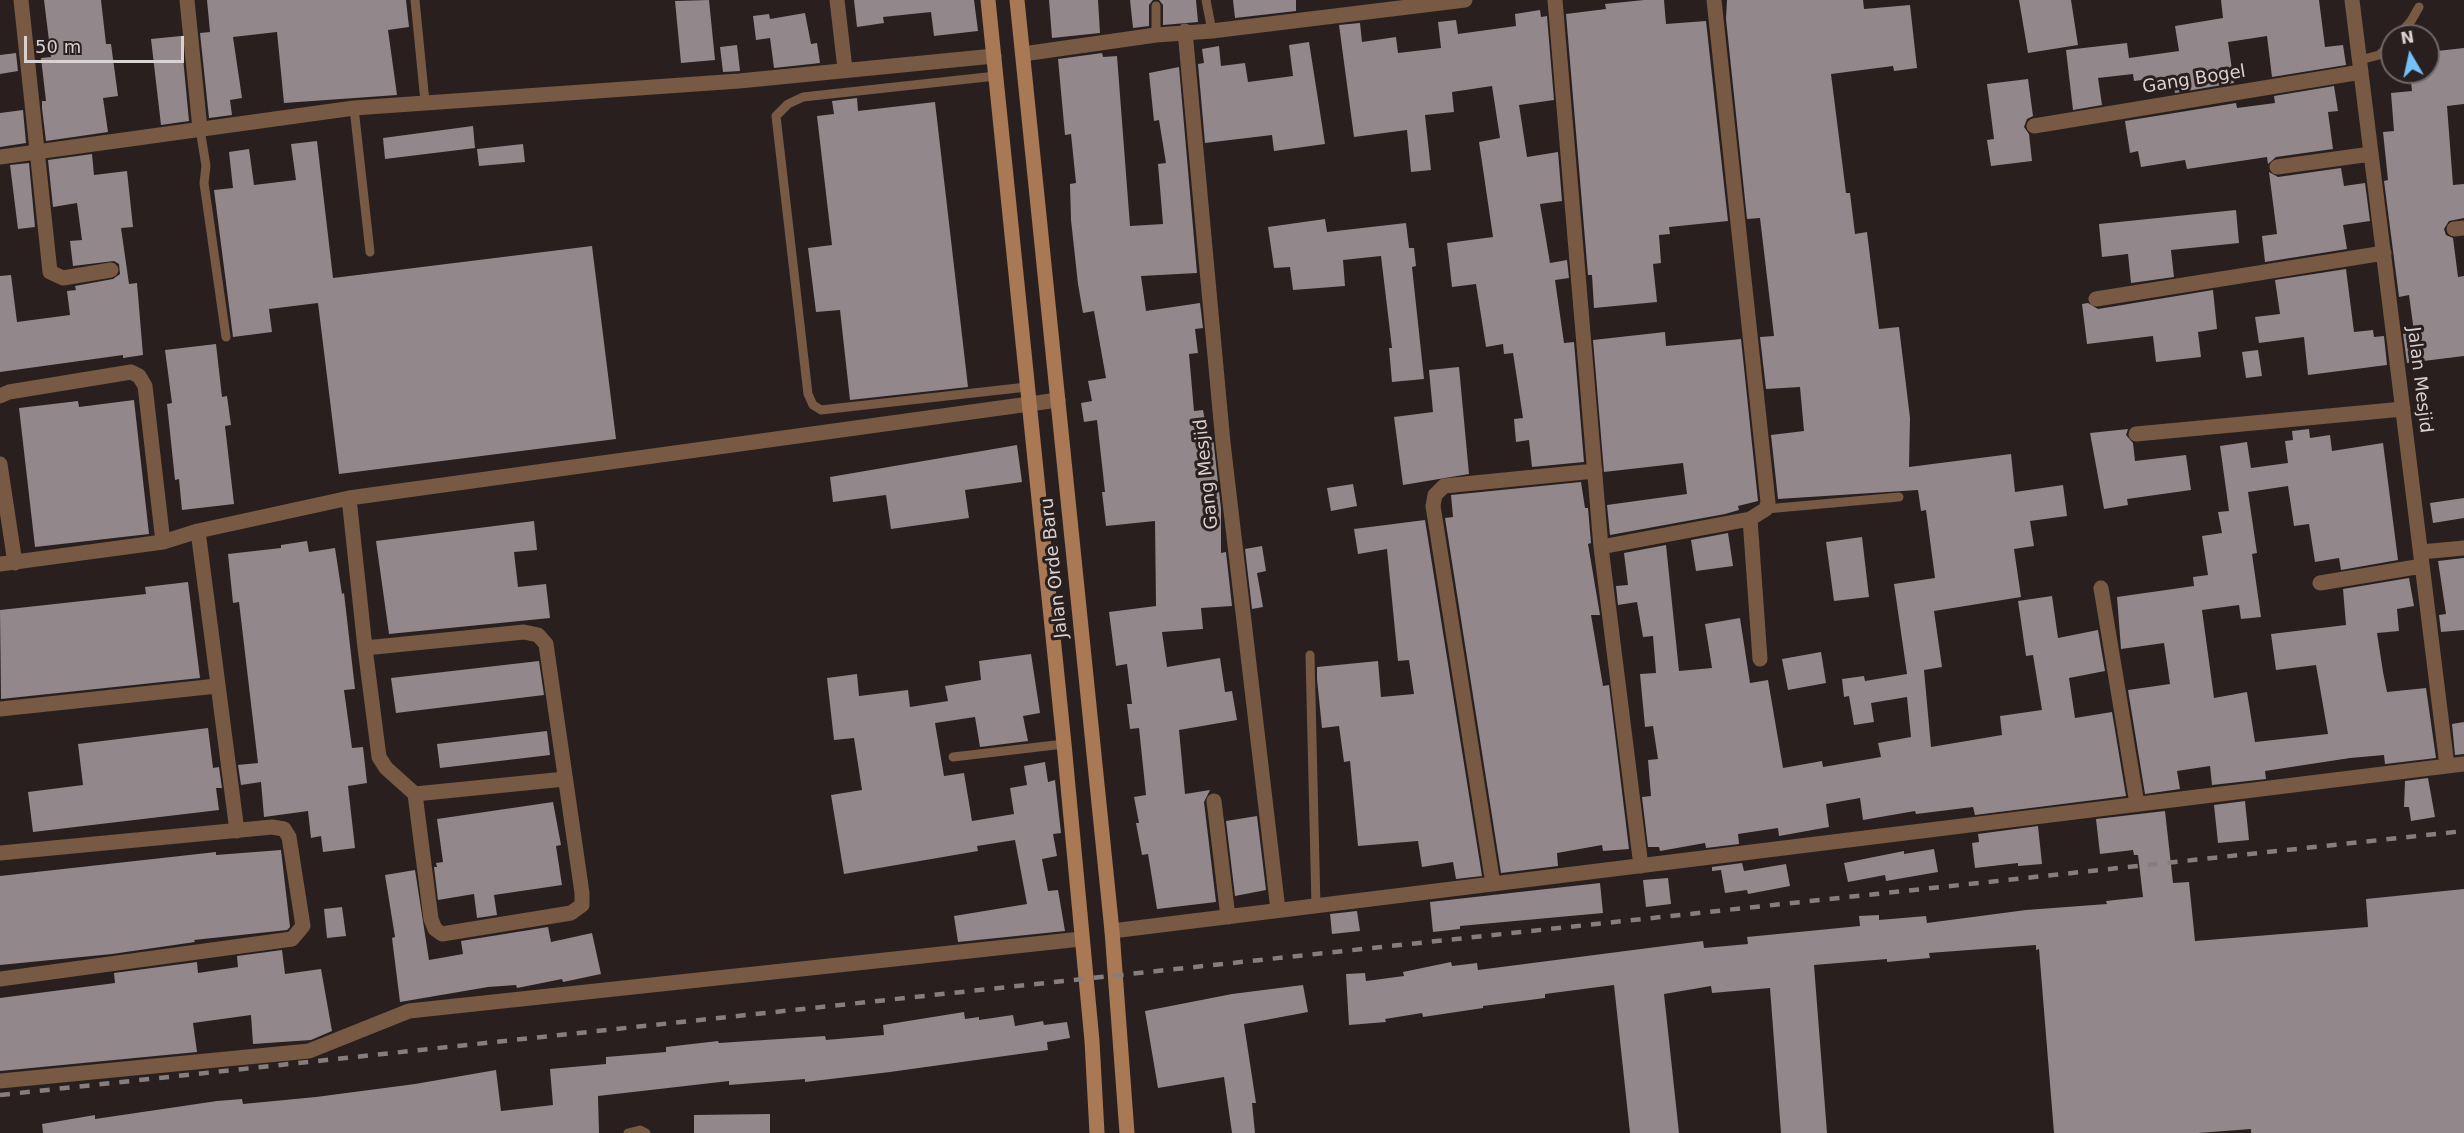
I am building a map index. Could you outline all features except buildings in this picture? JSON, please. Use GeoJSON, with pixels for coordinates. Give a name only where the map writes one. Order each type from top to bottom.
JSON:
{"type":"FeatureCollection","features":[{"type":"Feature","properties":{"kind":"main road","name":"Jalan Orde Baru"},"geometry":{"type":"LineString","coordinates":[[988,0],[1064,744],[1092,1041],[1097,1133]]}},
{"type":"Feature","properties":{"kind":"main road","name":"Jalan Orde Baru"},"geometry":{"type":"LineString","coordinates":[[1017,0],[1112,931],[1127,1133]]}},
{"type":"Feature","properties":{"kind":"street"},"geometry":{"type":"LineString","coordinates":[[21,0],[50,272],[63,278],[111,270]]}},
{"type":"Feature","properties":{"kind":"street"},"geometry":{"type":"LineString","coordinates":[[187,0],[200,129]]}},
{"type":"Feature","properties":{"kind":"street"},"geometry":{"type":"LineString","coordinates":[[837,0],[845,69]]}},
{"type":"Feature","properties":{"kind":"street"},"geometry":{"type":"LineString","coordinates":[[1023,54],[1156,35],[1212,31],[1335,7],[1465,0]]}},
{"type":"Feature","properties":{"kind":"street"},"geometry":{"type":"LineString","coordinates":[[1555,0],[1601,548],[1641,866]]}},
{"type":"Feature","properties":{"kind":"street"},"geometry":{"type":"LineString","coordinates":[[1601,548],[1750,519],[1766,509],[1768,495],[1714,0]]}},
{"type":"Feature","properties":{"kind":"street","name":"Jalan Mesjid"},"geometry":{"type":"LineString","coordinates":[[2352,0],[2447,766]]}},
{"type":"Feature","properties":{"kind":"street","name":"Gang Mesjid"},"geometry":{"type":"LineString","coordinates":[[1185,32],[1223,443],[1278,910]]}},
{"type":"Feature","properties":{"kind":"street"},"geometry":{"type":"LineString","coordinates":[[0,157],[354,108],[739,81],[994,56]]}},
{"type":"Feature","properties":{"kind":"street","name":"Gang Bogel"},"geometry":{"type":"LineString","coordinates":[[2034,126],[2360,66]]}},
{"type":"Feature","properties":{"kind":"street"},"geometry":{"type":"LineString","coordinates":[[2277,167],[2371,154]]}},
{"type":"Feature","properties":{"kind":"street"},"geometry":{"type":"LineString","coordinates":[[2096,299],[2384,253]]}},
{"type":"Feature","properties":{"kind":"street"},"geometry":{"type":"LineString","coordinates":[[0,396],[9,392],[130,372],[139,376],[145,386],[163,542]]}},
{"type":"Feature","properties":{"kind":"street"},"geometry":{"type":"LineString","coordinates":[[0,465],[8,563],[163,542],[198,531],[349,498],[1058,400]]}},
{"type":"Feature","properties":{"kind":"street"},"geometry":{"type":"LineString","coordinates":[[2136,434],[2403,409]]}},
{"type":"Feature","properties":{"kind":"street"},"geometry":{"type":"LineString","coordinates":[[1493,884],[1434,506],[1435,495],[1444,486],[1595,471]]}},
{"type":"Feature","properties":{"kind":"street"},"geometry":{"type":"LineString","coordinates":[[349,498],[365,648],[379,757],[386,768],[415,794],[430,919],[435,929],[442,934],[571,913],[582,905],[546,644],[538,635],[524,632],[365,648]]}},
{"type":"Feature","properties":{"kind":"street"},"geometry":{"type":"LineString","coordinates":[[1750,519],[1760,659]]}},
{"type":"Feature","properties":{"kind":"street"},"geometry":{"type":"LineString","coordinates":[[198,531],[237,831]]}},
{"type":"Feature","properties":{"kind":"street"},"geometry":{"type":"LineString","coordinates":[[2320,583],[2464,548]]}},
{"type":"Feature","properties":{"kind":"street"},"geometry":{"type":"LineString","coordinates":[[2101,588],[2137,804]]}},
{"type":"Feature","properties":{"kind":"street"},"geometry":{"type":"LineString","coordinates":[[0,709],[217,686]]}},
{"type":"Feature","properties":{"kind":"street"},"geometry":{"type":"LineString","coordinates":[[1112,931],[2464,764]]}},
{"type":"Feature","properties":{"kind":"street"},"geometry":{"type":"LineString","coordinates":[[415,794],[565,778]]}},
{"type":"Feature","properties":{"kind":"street"},"geometry":{"type":"LineString","coordinates":[[1214,801],[1228,916]]}},
{"type":"Feature","properties":{"kind":"street"},"geometry":{"type":"LineString","coordinates":[[0,853],[272,827],[284,829],[289,837],[303,926],[292,939],[0,980]]}},
{"type":"Feature","properties":{"kind":"street"},"geometry":{"type":"LineString","coordinates":[[0,1081],[309,1051],[409,1011],[1081,939]]}},
{"type":"Feature","properties":{"kind":"lane"},"geometry":{"type":"LineString","coordinates":[[415,0],[425,102]]}},
{"type":"Feature","properties":{"kind":"lane"},"geometry":{"type":"LineString","coordinates":[[1206,0],[1212,31]]}},
{"type":"Feature","properties":{"kind":"lane"},"geometry":{"type":"LineString","coordinates":[[1156,6],[1156,35]]}},
{"type":"Feature","properties":{"kind":"lane"},"geometry":{"type":"LineString","coordinates":[[2408,24],[2419,7]]}},
{"type":"Feature","properties":{"kind":"lane"},"geometry":{"type":"LineString","coordinates":[[2360,66],[2380,55]]}},
{"type":"Feature","properties":{"kind":"lane"},"geometry":{"type":"LineString","coordinates":[[996,76],[803,98],[789,104],[776,116],[808,394],[813,405],[821,410],[1028,387]]}},
{"type":"Feature","properties":{"kind":"lane"},"geometry":{"type":"LineString","coordinates":[[354,108],[370,252]]}},
{"type":"Feature","properties":{"kind":"lane"},"geometry":{"type":"LineString","coordinates":[[200,129],[206,174],[204,183],[226,337]]}},
{"type":"Feature","properties":{"kind":"lane"},"geometry":{"type":"LineString","coordinates":[[1766,509],[1899,497]]}},
{"type":"Feature","properties":{"kind":"lane"},"geometry":{"type":"LineString","coordinates":[[1310,655],[1316,906]]}},
{"type":"Feature","properties":{"kind":"lane"},"geometry":{"type":"LineString","coordinates":[[953,757],[1064,744]]}},
{"type":"Feature","properties":{"kind":"lane"},"geometry":{"type":"LineString","coordinates":[[628,1133],[640,1130],[646,1133]]}},
{"type":"Feature","properties":{"kind":"railway"},"geometry":{"type":"LineString","coordinates":[[0,1095],[2464,831]]}}]}
